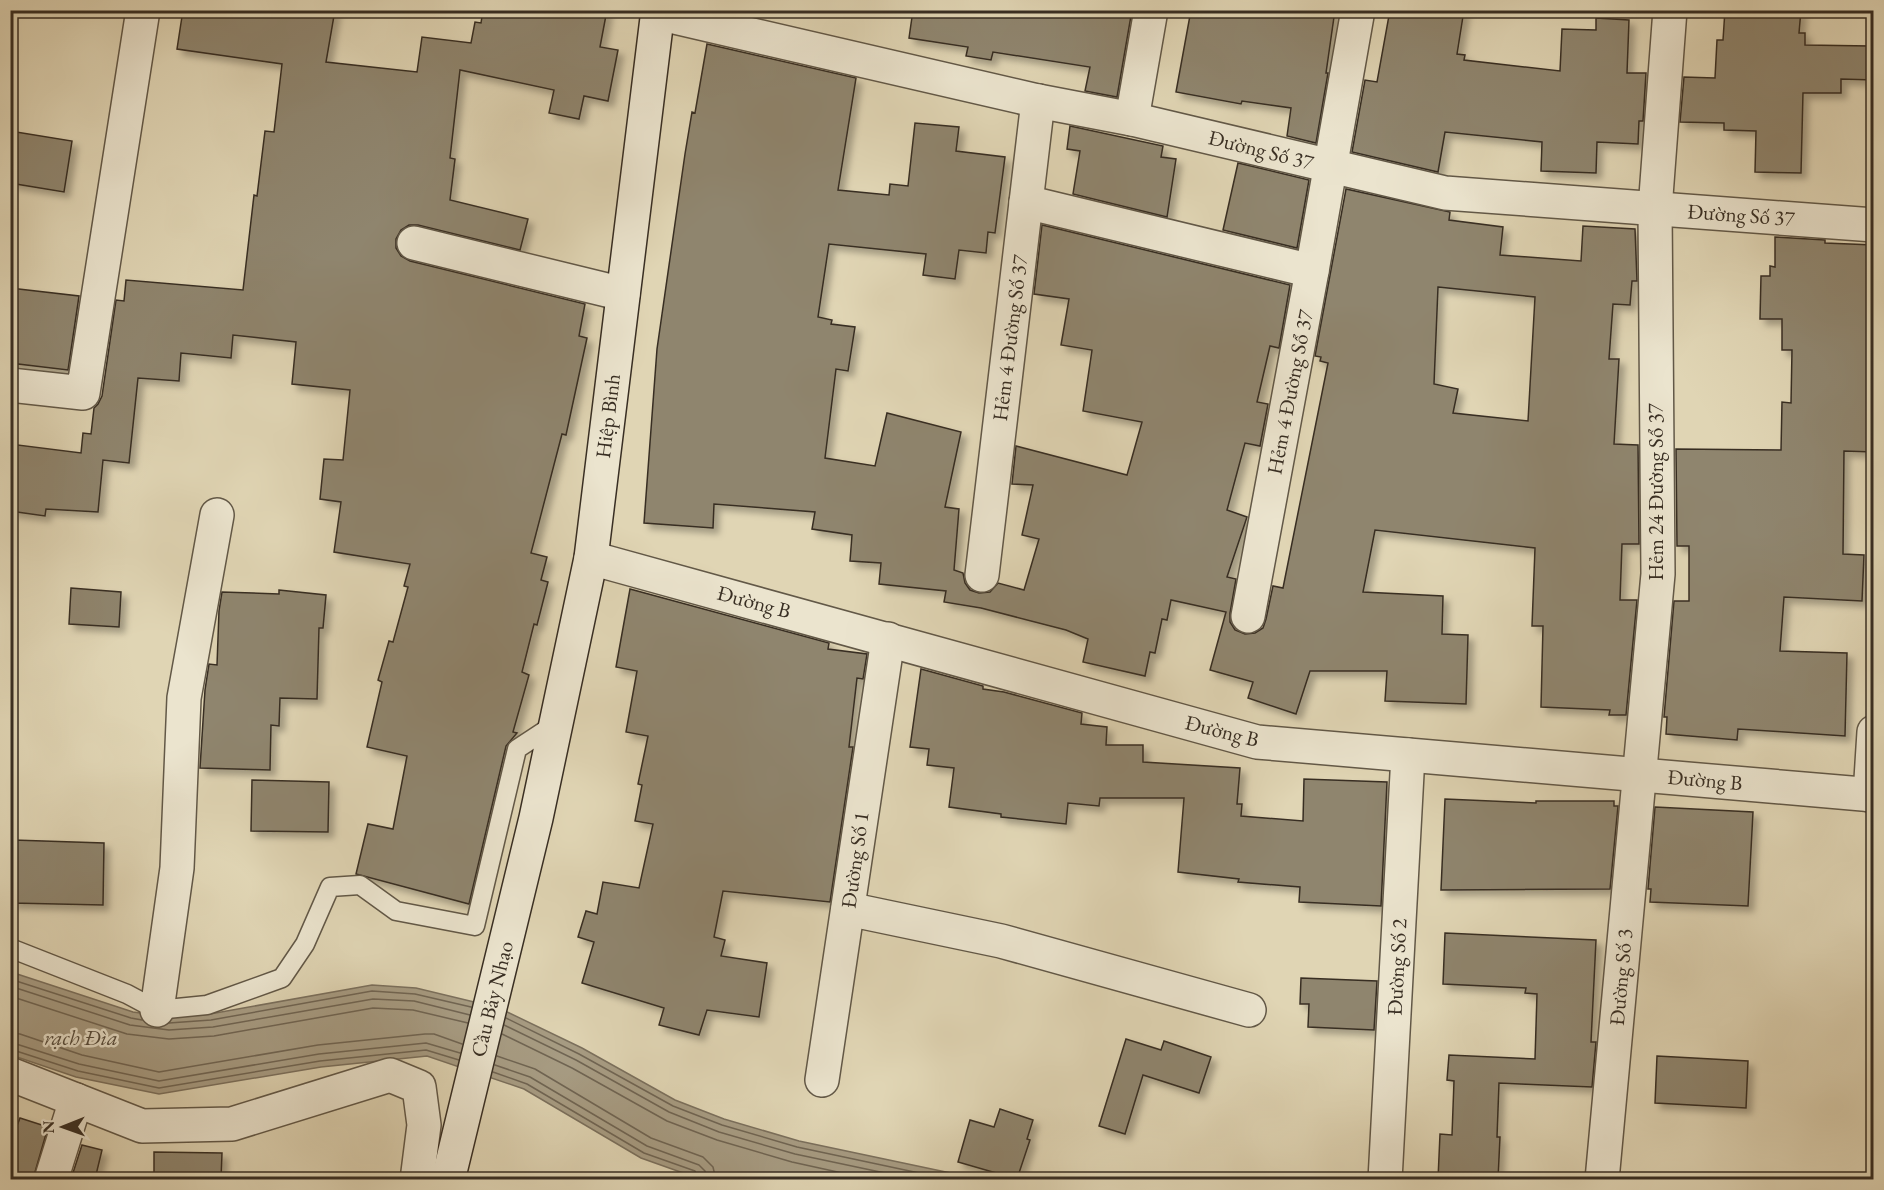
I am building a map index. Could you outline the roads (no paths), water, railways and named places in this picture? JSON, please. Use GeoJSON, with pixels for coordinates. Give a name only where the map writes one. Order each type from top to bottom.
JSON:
{"type":"FeatureCollection","features":[{"type":"Feature","properties":{"kind":"street"},"geometry":{"type":"LineString","coordinates":[[10,385],[83,393],[143,10]]}},
{"type":"Feature","properties":{"kind":"street"},"geometry":{"type":"LineString","coordinates":[[1132,119],[1151,10]]}},
{"type":"Feature","properties":{"kind":"street","name":"Hẻm 4 Đường Sổ 37"},"geometry":{"type":"LineString","coordinates":[[1248,616],[1358,10]]}},
{"type":"Feature","properties":{"kind":"street","name":"Hẻm 24 Đường Sổ 37"},"geometry":{"type":"LineString","coordinates":[[1640,775],[1658,574],[1655,209],[1670,10]]}},
{"type":"Feature","properties":{"kind":"street","name":"Đường Số 37"},"geometry":{"type":"LineString","coordinates":[[658,12],[1038,101],[1132,119],[1444,193],[1874,225]]}},
{"type":"Feature","properties":{"kind":"street","name":"Hiệp Bình"},"geometry":{"type":"LineString","coordinates":[[536,818],[591,558],[658,12]]}},
{"type":"Feature","properties":{"kind":"street","name":"Hẻm 4 Đường Số 37"},"geometry":{"type":"LineString","coordinates":[[982,575],[1038,101]]}},
{"type":"Feature","properties":{"kind":"street"},"geometry":{"type":"LineString","coordinates":[[1026,202],[1312,271]]}},
{"type":"Feature","properties":{"kind":"street"},"geometry":{"type":"LineString","coordinates":[[414,243],[623,294]]}},
{"type":"Feature","properties":{"kind":"street"},"geometry":{"type":"LineString","coordinates":[[158,1010],[177,867],[184,698],[217,515]]}},
{"type":"Feature","properties":{"kind":"street","name":"Đường B"},"geometry":{"type":"LineString","coordinates":[[591,558],[1257,742],[1872,795]]}},
{"type":"Feature","properties":{"kind":"street","name":"Đường Số 1"},"geometry":{"type":"LineString","coordinates":[[822,1080],[888,639]]}},
{"type":"Feature","properties":{"kind":"street"},"geometry":{"type":"LineString","coordinates":[[1872,795],[1874,732]]}},
{"type":"Feature","properties":{"kind":"street","name":"Đường Số 2"},"geometry":{"type":"LineString","coordinates":[[1385,1179],[1408,755]]}},
{"type":"Feature","properties":{"kind":"street","name":"Đường Số 3"},"geometry":{"type":"LineString","coordinates":[[1602,1179],[1640,775]]}},
{"type":"Feature","properties":{"kind":"street","name":"Cầu Bảy Nhạo"},"geometry":{"type":"LineString","coordinates":[[448,1179],[536,818]]}},
{"type":"Feature","properties":{"kind":"street"},"geometry":{"type":"LineString","coordinates":[[848,909],[1001,941],[1249,1010]]}},
{"type":"Feature","properties":{"kind":"street"},"geometry":{"type":"LineString","coordinates":[[10,1074],[142,1126],[232,1124],[390,1075],[419,1087],[424,1125],[417,1179]]}},
{"type":"Feature","properties":{"kind":"street"},"geometry":{"type":"LineString","coordinates":[[51,1179],[76,1100]]}},
{"type":"Feature","properties":{"kind":"lane"},"geometry":{"type":"LineString","coordinates":[[10,948],[127,994],[158,1010],[207,1005],[282,978],[305,944],[330,887],[360,885],[396,911],[475,926],[517,749],[555,724]]}},
{"type":"Feature","properties":{"kind":"water","name":"rạch Đìa"},"geometry":{"type":"Polygon","coordinates":[[[11,972],[133,1012],[170,1017],[210,1014],[372,985],[416,988],[499,1008],[582,1048],[675,1100],[724,1119],[799,1141],[979,1179],[700,1179],[641,1158],[524,1089],[427,1056],[321,1067],[159,1094],[76,1077],[11,1055],[11,972]]]}}]}
